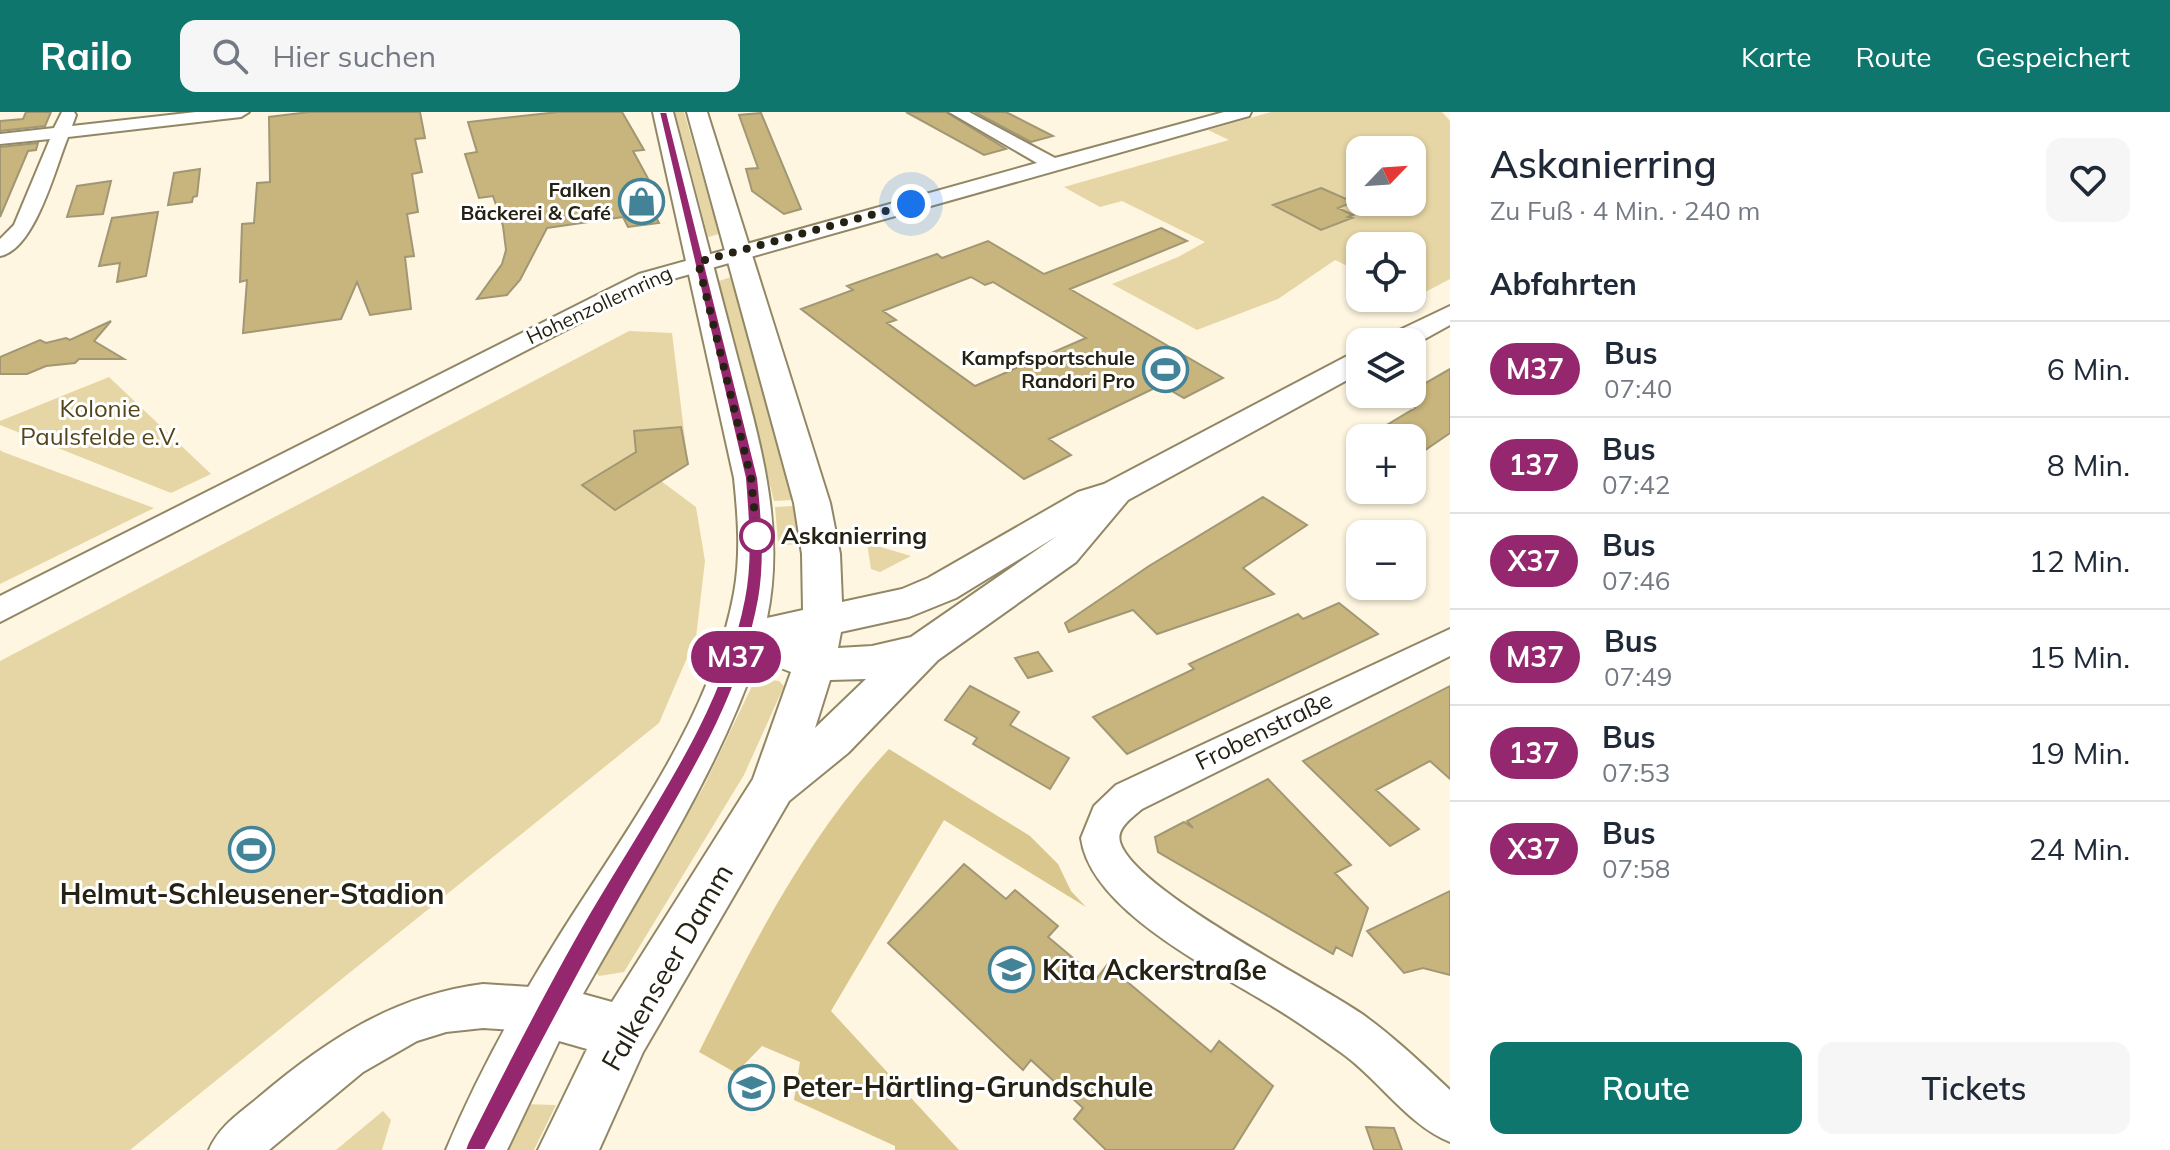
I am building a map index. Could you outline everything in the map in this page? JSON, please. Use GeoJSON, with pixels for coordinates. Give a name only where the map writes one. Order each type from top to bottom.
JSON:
{"type":"FeatureCollection","features":[{"type":"Feature","properties":{"kind":"main road"},"geometry":{"type":"LineString","coordinates":[[476,1150],[545,1010],[714,715],[742,639],[752,597],[756,553],[751,478],[663,112]]}},
{"type":"Feature","properties":{"kind":"main road"},"geometry":{"type":"LineString","coordinates":[[697,112],[808,489],[821,554],[823,620],[815,663],[773,787]]}},
{"type":"Feature","properties":{"kind":"main road"},"geometry":{"type":"LineString","coordinates":[[1424,328],[1450,314]]}},
{"type":"Feature","properties":{"kind":"main road"},"geometry":{"type":"LineString","coordinates":[[742,639],[909,602],[942,588],[1090,500],[1116,492],[1346,369]]}},
{"type":"Feature","properties":{"kind":"main road"},"geometry":{"type":"LineString","coordinates":[[773,787],[832,740],[924,649],[1063,553],[1116,492]]}},
{"type":"Feature","properties":{"kind":"main road"},"geometry":{"type":"LineString","coordinates":[[756,553],[821,554]]}},
{"type":"Feature","properties":{"kind":"main road"},"geometry":{"type":"LineString","coordinates":[[742,639],[815,663],[859,665],[924,649]]}},
{"type":"Feature","properties":{"kind":"main road","name":"Falkenseer Damm"},"geometry":{"type":"LineString","coordinates":[[568,1150],[624,1033],[773,787]]}},
{"type":"Feature","properties":{"kind":"main road"},"geometry":{"type":"LineString","coordinates":[[545,1010],[624,1033]]}},
{"type":"Feature","properties":{"kind":"street"},"geometry":{"type":"LineString","coordinates":[[1,250],[23,227],[69,112]]}},
{"type":"Feature","properties":{"kind":"street"},"geometry":{"type":"LineString","coordinates":[[0,139],[172,116],[241,112]]}},
{"type":"Feature","properties":{"kind":"street"},"geometry":{"type":"LineString","coordinates":[[957,112],[1052,164]]}},
{"type":"Feature","properties":{"kind":"street","name":"Hohenzollernring"},"geometry":{"type":"LineString","coordinates":[[0,610],[647,279],[698,262],[1241,112]]}},
{"type":"Feature","properties":{"kind":"street","name":"Frobenstraße"},"geometry":{"type":"LineString","coordinates":[[1450,641],[1129,797],[1110,812],[1101,831],[1100,842],[1116,874],[1148,903],[1324,1014],[1386,1060],[1429,1103],[1450,1119]]}},
{"type":"Feature","properties":{"kind":"street"},"geometry":{"type":"LineString","coordinates":[[233,1150],[362,1045],[427,1017],[480,1006],[545,1010]]}},
{"type":"Feature","properties":{"kind":"green space"},"geometry":{"type":"Polygon","coordinates":[[[675,112],[684,112],[719,234],[708,237],[675,112]]]}},
{"type":"Feature","properties":{"kind":"green space"},"geometry":{"type":"Polygon","coordinates":[[[1271,112],[1442,112],[1450,121],[1450,279],[1426,292],[1426,232],[1346,232],[1346,265],[1335,260],[1278,299],[1197,330],[1112,284],[1178,257],[1205,242],[1122,201],[1100,207],[1064,187],[1229,140],[1208,130],[1271,112]]]}},
{"type":"Feature","properties":{"kind":"green space"},"geometry":{"type":"Polygon","coordinates":[[[731,277],[792,500],[774,501],[719,281],[731,277]]]}},
{"type":"Feature","properties":{"kind":"green space","name":"Helmut-Schleusener-Stadion"},"geometry":{"type":"Polygon","coordinates":[[[629,331],[672,333],[688,464],[661,481],[696,507],[705,561],[696,637],[659,723],[130,1150],[0,1150],[0,661],[629,331]]]}},
{"type":"Feature","properties":{"kind":"green space","name":"Kolonie Paulsfelde e.V."},"geometry":{"type":"Polygon","coordinates":[[[109,377],[211,474],[171,493],[0,425],[0,421],[109,377]]]}},
{"type":"Feature","properties":{"kind":"green space"},"geometry":{"type":"Polygon","coordinates":[[[0,450],[3,452],[154,508],[0,584],[0,450]]]}},
{"type":"Feature","properties":{"kind":"green space"},"geometry":{"type":"Polygon","coordinates":[[[794,506],[800,537],[795,544],[787,545],[778,541],[775,507],[794,506]]]}},
{"type":"Feature","properties":{"kind":"green space"},"geometry":{"type":"Polygon","coordinates":[[[867,543],[911,556],[880,572],[871,569],[867,543]]]}},
{"type":"Feature","properties":{"kind":"green space"},"geometry":{"type":"Polygon","coordinates":[[[763,679],[779,681],[784,686],[744,775],[624,972],[599,976],[594,969],[703,788],[752,686],[763,679]]]}},
{"type":"Feature","properties":{"kind":"green space"},"geometry":{"type":"Polygon","coordinates":[[[522,1104],[556,1105],[534,1150],[500,1150],[522,1104]]]}},
{"type":"Feature","properties":{"kind":"green space"},"geometry":{"type":"Polygon","coordinates":[[[383,1111],[391,1120],[382,1150],[336,1150],[383,1111]]]}},
{"type":"Feature","properties":{"kind":"shaded area"},"geometry":{"type":"Polygon","coordinates":[[[889,749],[1030,836],[1058,864],[1071,891],[1086,907],[944,820],[831,1011],[959,1150],[895,1150],[895,1146],[794,1100],[800,1062],[762,1046],[736,1073],[699,1052],[783,893],[832,818],[889,749]]]}},
{"type":"Feature","properties":{"kind":"building"},"geometry":{"type":"Polygon","coordinates":[[[26,112],[51,112],[45,126],[0,131],[0,121],[23,119],[26,112]]]}},
{"type":"Feature","properties":{"kind":"building"},"geometry":{"type":"Polygon","coordinates":[[[309,112],[420,112],[425,138],[415,139],[422,172],[412,174],[418,212],[407,214],[414,256],[405,257],[411,309],[370,315],[357,282],[341,319],[243,333],[247,280],[240,282],[242,224],[254,223],[257,183],[270,182],[269,117],[309,112]]]}},
{"type":"Feature","properties":{"kind":"building"},"geometry":{"type":"Polygon","coordinates":[[[558,112],[622,112],[644,150],[633,151],[651,184],[640,186],[659,223],[628,227],[623,217],[547,228],[520,280],[507,295],[477,299],[502,264],[506,250],[503,226],[493,196],[479,198],[465,154],[477,152],[468,122],[558,112]]]}},
{"type":"Feature","properties":{"kind":"building"},"geometry":{"type":"Polygon","coordinates":[[[906,112],[946,112],[1006,149],[984,155],[906,112]]]}},
{"type":"Feature","properties":{"kind":"building"},"geometry":{"type":"Polygon","coordinates":[[[975,112],[1006,112],[1053,136],[1031,142],[975,112]]]}},
{"type":"Feature","properties":{"kind":"building"},"geometry":{"type":"Polygon","coordinates":[[[761,113],[801,209],[784,214],[752,191],[746,169],[758,168],[739,115],[761,113]]]}},
{"type":"Feature","properties":{"kind":"building"},"geometry":{"type":"Polygon","coordinates":[[[38,143],[36,150],[28,151],[0,217],[0,147],[38,143]]]}},
{"type":"Feature","properties":{"kind":"building"},"geometry":{"type":"Polygon","coordinates":[[[200,169],[197,196],[193,197],[192,202],[168,205],[174,173],[200,169]]]}},
{"type":"Feature","properties":{"kind":"building"},"geometry":{"type":"Polygon","coordinates":[[[111,181],[103,214],[67,217],[77,186],[111,181]]]}},
{"type":"Feature","properties":{"kind":"building"},"geometry":{"type":"Polygon","coordinates":[[[1321,188],[1346,199],[1346,205],[1338,208],[1352,218],[1321,230],[1273,205],[1321,188]]]}},
{"type":"Feature","properties":{"kind":"building"},"geometry":{"type":"Polygon","coordinates":[[[158,212],[146,276],[117,282],[120,263],[99,266],[112,218],[158,212]]]}},
{"type":"Feature","properties":{"kind":"building"},"geometry":{"type":"Polygon","coordinates":[[[1161,228],[1187,241],[1070,289],[1223,378],[1184,398],[1161,385],[1049,439],[1071,455],[1024,479],[801,309],[853,290],[847,286],[937,254],[942,258],[988,241],[1044,274],[1161,228]],[[971,277],[883,311],[896,320],[887,323],[975,386],[1086,338],[993,282],[985,285],[971,277]]]}},
{"type":"Feature","properties":{"kind":"building"},"geometry":{"type":"Polygon","coordinates":[[[111,321],[94,341],[124,359],[79,359],[75,363],[46,366],[27,374],[0,374],[0,357],[40,340],[46,343],[66,338],[70,340],[111,321]]]}},
{"type":"Feature","properties":{"kind":"building"},"geometry":{"type":"Polygon","coordinates":[[[1450,369],[1450,433],[1426,449],[1426,424],[1388,424],[1415,408],[1426,408],[1426,383],[1450,369]]]}},
{"type":"Feature","properties":{"kind":"building"},"geometry":{"type":"Polygon","coordinates":[[[681,427],[688,464],[615,510],[582,485],[636,452],[634,431],[681,427]]]}},
{"type":"Feature","properties":{"kind":"building"},"geometry":{"type":"Polygon","coordinates":[[[1263,497],[1307,525],[1243,568],[1274,594],[1157,634],[1133,610],[1069,632],[1065,623],[1149,566],[1263,497]]]}},
{"type":"Feature","properties":{"kind":"building"},"geometry":{"type":"Polygon","coordinates":[[[1339,603],[1378,634],[1127,754],[1093,717],[1194,669],[1189,664],[1298,614],[1303,619],[1339,603]]]}},
{"type":"Feature","properties":{"kind":"building"},"geometry":{"type":"Polygon","coordinates":[[[1038,652],[1052,671],[1028,678],[1015,658],[1038,652]]]}},
{"type":"Feature","properties":{"kind":"building"},"geometry":{"type":"Polygon","coordinates":[[[970,686],[1019,712],[1010,725],[1069,758],[1050,789],[973,744],[977,738],[945,720],[970,686]]]}},
{"type":"Feature","properties":{"kind":"building"},"geometry":{"type":"Polygon","coordinates":[[[1450,686],[1450,779],[1430,761],[1376,790],[1419,829],[1390,846],[1303,761],[1450,686]]]}},
{"type":"Feature","properties":{"kind":"building"},"geometry":{"type":"Polygon","coordinates":[[[1268,779],[1351,865],[1335,873],[1368,908],[1352,956],[1336,947],[1333,954],[1158,852],[1155,837],[1184,822],[1193,828],[1187,821],[1268,779]]]}},
{"type":"Feature","properties":{"kind":"building"},"geometry":{"type":"Polygon","coordinates":[[[964,864],[1006,899],[1015,890],[1058,926],[1048,937],[1097,978],[1107,965],[1211,1052],[1219,1041],[1273,1086],[1233,1150],[1106,1150],[1074,1119],[1083,1108],[1031,1060],[1023,1070],[888,943],[964,864]]]}},
{"type":"Feature","properties":{"kind":"building"},"geometry":{"type":"Polygon","coordinates":[[[1450,891],[1450,975],[1423,968],[1404,973],[1367,931],[1450,891]]]}},
{"type":"Feature","properties":{"kind":"building"},"geometry":{"type":"Polygon","coordinates":[[[1366,1127],[1394,1128],[1402,1150],[1374,1150],[1366,1127]]]}},
{"type":"Feature","properties":{"kind":"bus line","name":"M37"},"geometry":{"type":"LineString","coordinates":[[476,1150],[545,1010],[714,715],[742,639],[752,597],[757,536],[751,478],[663,112]]}},
{"type":"Feature","properties":{"kind":"place","name":"Falken Bäckerei & Café"},"geometry":{"type":"Point","coordinates":[642,202]}},
{"type":"Feature","properties":{"kind":"place","name":"Kampfsportschule Randori Pro"},"geometry":{"type":"Point","coordinates":[1166,370]}},
{"type":"Feature","properties":{"kind":"place","name":"Askanierring"},"geometry":{"type":"Point","coordinates":[757,536]}},
{"type":"Feature","properties":{"kind":"place","name":"Helmut-Schleusener-Stadion"},"geometry":{"type":"Point","coordinates":[252,849]}},
{"type":"Feature","properties":{"kind":"place","name":"Kita Ackerstraße"},"geometry":{"type":"Point","coordinates":[1011,970]}},
{"type":"Feature","properties":{"kind":"place","name":"Peter-Härtling-Grundschule"},"geometry":{"type":"Point","coordinates":[751,1087]}},
{"type":"Feature","properties":{"kind":"route"},"geometry":{"type":"LineString","coordinates":[[757,536],[751,478],[698,262],[911,204]]}}]}
